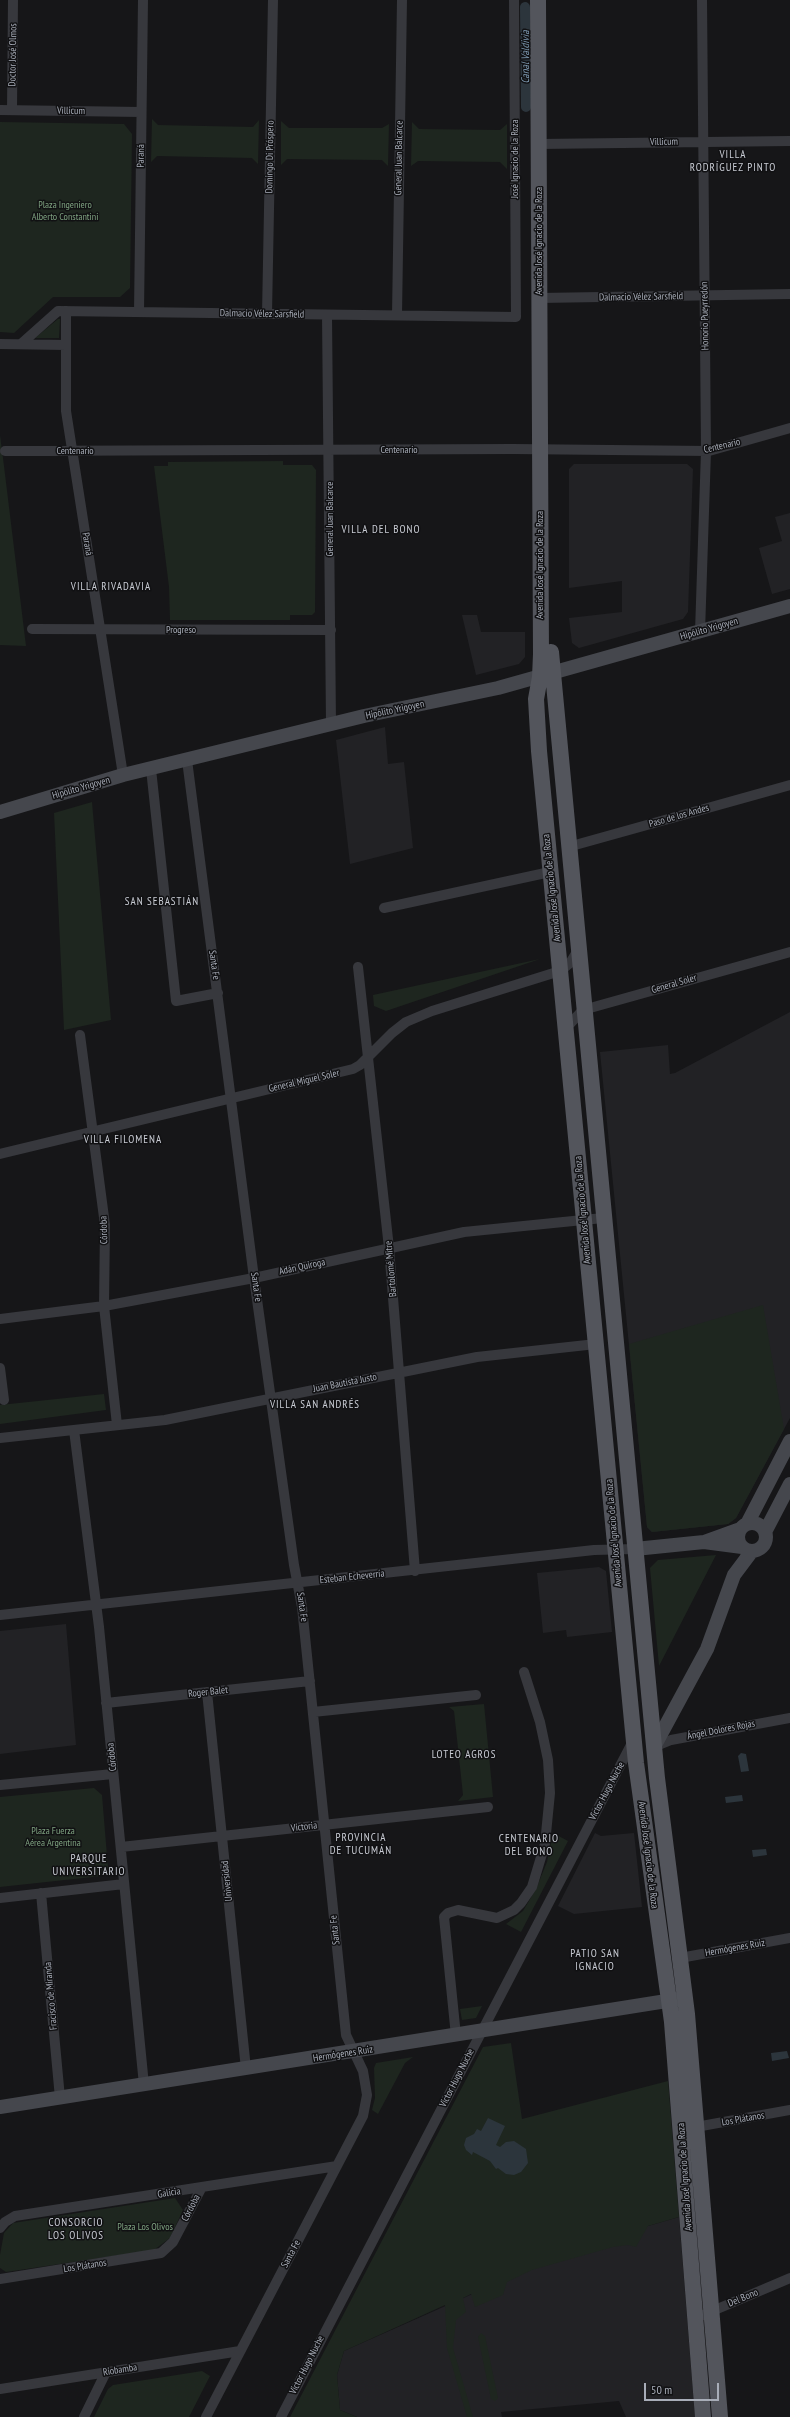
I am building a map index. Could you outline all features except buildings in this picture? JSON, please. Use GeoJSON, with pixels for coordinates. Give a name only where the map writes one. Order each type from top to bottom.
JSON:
{"type":"FeatureCollection","features":[{"type":"Feature","properties":{"kind":"main road","name":"Avenida José Ignacio de la Roza"},"geometry":{"type":"LineString","coordinates":[[538,0],[544,144]]}},
{"type":"Feature","properties":{"kind":"main road","name":"Avenida José Ignacio de la Roza"},"geometry":{"type":"LineString","coordinates":[[548,0],[544,144],[546,675],[536,699],[539,751],[634,1739],[676,2068],[703,2417]]}},
{"type":"Feature","properties":{"kind":"main road","name":"Avenida José Ignacio de la Roza"},"geometry":{"type":"LineString","coordinates":[[546,675],[556,695],[583,1010],[654,1747],[685,1998],[720,2417]]}},
{"type":"Feature","properties":{"kind":"street","name":"Doctor José Olmos"},"geometry":{"type":"LineString","coordinates":[[12,110],[13,0]]}},
{"type":"Feature","properties":{"kind":"street","name":"Paraná"},"geometry":{"type":"LineString","coordinates":[[139,312],[143,0]]}},
{"type":"Feature","properties":{"kind":"street","name":"Domingo Di Próspero"},"geometry":{"type":"LineString","coordinates":[[267,314],[273,0]]}},
{"type":"Feature","properties":{"kind":"street","name":"General Juan Balcarce"},"geometry":{"type":"LineString","coordinates":[[397,315],[402,0]]}},
{"type":"Feature","properties":{"kind":"street","name":"José Ignacio de la Roza"},"geometry":{"type":"LineString","coordinates":[[514,0],[516,317]]}},
{"type":"Feature","properties":{"kind":"street","name":"Honorio Pueyrredón"},"geometry":{"type":"LineString","coordinates":[[700,632],[706,452],[702,0]]}},
{"type":"Feature","properties":{"kind":"street","name":"Villicum"},"geometry":{"type":"LineString","coordinates":[[0,110],[142,112]]}},
{"type":"Feature","properties":{"kind":"street","name":"Villicum"},"geometry":{"type":"LineString","coordinates":[[544,144],[790,141]]}},
{"type":"Feature","properties":{"kind":"street","name":"Dalmacio Vélez Sarsfield"},"geometry":{"type":"LineString","coordinates":[[544,298],[790,294]]}},
{"type":"Feature","properties":{"kind":"street","name":"Dalmacio Vélez Sarsfield"},"geometry":{"type":"LineString","coordinates":[[21,344],[58,311],[516,317]]}},
{"type":"Feature","properties":{"kind":"street","name":"Paraná"},"geometry":{"type":"LineString","coordinates":[[66,311],[66,411],[123,775]]}},
{"type":"Feature","properties":{"kind":"street","name":"General Juan Balcarce"},"geometry":{"type":"LineString","coordinates":[[327,314],[330,450],[331,724]]}},
{"type":"Feature","properties":{"kind":"street"},"geometry":{"type":"LineString","coordinates":[[0,344],[66,345]]}},
{"type":"Feature","properties":{"kind":"street","name":"Centenario"},"geometry":{"type":"LineString","coordinates":[[5,451],[545,450],[706,452],[790,428]]}},
{"type":"Feature","properties":{"kind":"street","name":"Hipólito Yrigoyen"},"geometry":{"type":"LineString","coordinates":[[0,812],[151,768],[331,724],[498,688],[790,606]]}},
{"type":"Feature","properties":{"kind":"street","name":"Progreso"},"geometry":{"type":"LineString","coordinates":[[32,629],[331,630]]}},
{"type":"Feature","properties":{"kind":"street","name":"Santa Fe"},"geometry":{"type":"LineString","coordinates":[[187,760],[254,1278],[298,1583],[310,1681],[346,2035],[364,2075],[367,2105],[363,2116],[206,2417]]}},
{"type":"Feature","properties":{"kind":"street"},"geometry":{"type":"LineString","coordinates":[[151,768],[176,1001],[218,993]]}},
{"type":"Feature","properties":{"kind":"street","name":"Paso de los Andes"},"geometry":{"type":"LineString","coordinates":[[568,847],[790,785]]}},
{"type":"Feature","properties":{"kind":"street"},"geometry":{"type":"LineString","coordinates":[[384,908],[550,872]]}},
{"type":"Feature","properties":{"kind":"street","name":"General Miguel Soler"},"geometry":{"type":"LineString","coordinates":[[0,1154],[345,1071],[360,1065],[392,1033],[414,1018],[560,971],[570,963],[578,950]]}},
{"type":"Feature","properties":{"kind":"street","name":"General Soler"},"geometry":{"type":"LineString","coordinates":[[583,1010],[790,952]]}},
{"type":"Feature","properties":{"kind":"street","name":"Bartolomé Mitre"},"geometry":{"type":"LineString","coordinates":[[358,967],[389,1248],[415,1571]]}},
{"type":"Feature","properties":{"kind":"street"},"geometry":{"type":"LineString","coordinates":[[565,1029],[583,1010]]}},
{"type":"Feature","properties":{"kind":"street","name":"Córdoba"},"geometry":{"type":"LineString","coordinates":[[80,1035],[105,1225],[104,1306],[117,1425]]}},
{"type":"Feature","properties":{"kind":"street","name":"Adán Quiroga"},"geometry":{"type":"LineString","coordinates":[[0,1319],[104,1306],[254,1278],[464,1232],[603,1218]]}},
{"type":"Feature","properties":{"kind":"street","name":"Juan Bautista Justo"},"geometry":{"type":"LineString","coordinates":[[0,1438],[165,1420],[477,1357],[596,1344]]}},
{"type":"Feature","properties":{"kind":"street"},"geometry":{"type":"LineString","coordinates":[[0,1368],[4,1400]]}},
{"type":"Feature","properties":{"kind":"street","name":"Córdoba"},"geometry":{"type":"LineString","coordinates":[[74,1430],[106,1703],[144,2085]]}},
{"type":"Feature","properties":{"kind":"street"},"geometry":{"type":"LineString","coordinates":[[790,1441],[775,1471],[743,1527],[738,1539],[747,1549],[758,1550],[765,1543],[765,1532],[790,1484]]}},
{"type":"Feature","properties":{"kind":"street"},"geometry":{"type":"LineString","coordinates":[[775,1471],[790,1459]]}},
{"type":"Feature","properties":{"kind":"street"},"geometry":{"type":"LineString","coordinates":[[743,1527],[759,1525],[765,1532]]}},
{"type":"Feature","properties":{"kind":"street","name":"Esteban Echeverría"},"geometry":{"type":"LineString","coordinates":[[704,1542],[743,1527]]}},
{"type":"Feature","properties":{"kind":"street","name":"Esteban Echeverría"},"geometry":{"type":"LineString","coordinates":[[0,1615],[415,1571],[594,1550],[635,1549],[704,1542],[747,1549]]}},
{"type":"Feature","properties":{"kind":"street"},"geometry":{"type":"LineString","coordinates":[[654,1747],[707,1649],[734,1575],[747,1549]]}},
{"type":"Feature","properties":{"kind":"street"},"geometry":{"type":"LineString","coordinates":[[456,2036],[444,1917],[448,1913],[458,1910],[497,1918],[514,1910],[522,1903],[532,1887],[545,1844],[550,1793],[548,1760],[540,1722],[524,1672]]}},
{"type":"Feature","properties":{"kind":"street","name":"Roger Balet"},"geometry":{"type":"LineString","coordinates":[[106,1703],[310,1681]]}},
{"type":"Feature","properties":{"kind":"street","name":"Universidad"},"geometry":{"type":"LineString","coordinates":[[207,1692],[246,2069]]}},
{"type":"Feature","properties":{"kind":"street"},"geometry":{"type":"LineString","coordinates":[[313,1712],[476,1695]]}},
{"type":"Feature","properties":{"kind":"street","name":"Ángel Dolores Rojas"},"geometry":{"type":"LineString","coordinates":[[654,1747],[671,1740],[790,1718]]}},
{"type":"Feature","properties":{"kind":"street","name":"Víctor Hugo Nuche"},"geometry":{"type":"LineString","coordinates":[[281,2417],[480,2032],[634,1739]]}},
{"type":"Feature","properties":{"kind":"street"},"geometry":{"type":"LineString","coordinates":[[0,1785],[113,1774]]}},
{"type":"Feature","properties":{"kind":"street","name":"Victoria"},"geometry":{"type":"LineString","coordinates":[[120,1847],[488,1807]]}},
{"type":"Feature","properties":{"kind":"street"},"geometry":{"type":"LineString","coordinates":[[0,1898],[124,1884]]}},
{"type":"Feature","properties":{"kind":"street","name":"Fracisco de Miranda"},"geometry":{"type":"LineString","coordinates":[[41,1893],[60,2098]]}},
{"type":"Feature","properties":{"kind":"street","name":"Hermógenes Ruiz"},"geometry":{"type":"LineString","coordinates":[[680,1958],[790,1938]]}},
{"type":"Feature","properties":{"kind":"street","name":"Hermógenes Ruiz"},"geometry":{"type":"LineString","coordinates":[[0,2107],[456,2036],[685,1998]]}},
{"type":"Feature","properties":{"kind":"street","name":"Los Plátanos"},"geometry":{"type":"LineString","coordinates":[[696,2127],[790,2110]]}},
{"type":"Feature","properties":{"kind":"street","name":"Galicia"},"geometry":{"type":"LineString","coordinates":[[1,2226],[15,2216],[337,2166]]}},
{"type":"Feature","properties":{"kind":"street","name":"Córdoba"},"geometry":{"type":"LineString","coordinates":[[168,2248],[202,2187]]}},
{"type":"Feature","properties":{"kind":"street","name":"Los Plátanos"},"geometry":{"type":"LineString","coordinates":[[0,2279],[157,2255],[168,2248]]}},
{"type":"Feature","properties":{"kind":"street","name":"Del Bono"},"geometry":{"type":"LineString","coordinates":[[696,2318],[790,2278]]}},
{"type":"Feature","properties":{"kind":"street","name":"Riobamba"},"geometry":{"type":"LineString","coordinates":[[0,2389],[240,2351]]}},
{"type":"Feature","properties":{"kind":"street"},"geometry":{"type":"LineString","coordinates":[[84,2417],[106,2372]]}},
{"type":"Feature","properties":{"kind":"shaded area"},"geometry":{"type":"Polygon","coordinates":[[[574,464],[687,464],[693,469],[688,612],[683,619],[579,648],[572,643],[569,618],[622,612],[622,581],[569,588],[569,469],[574,464]]]}},
{"type":"Feature","properties":{"kind":"shaded area"},"geometry":{"type":"Polygon","coordinates":[[[790,513],[790,589],[772,594],[759,548],[782,541],[775,517],[790,513]]]}},
{"type":"Feature","properties":{"kind":"shaded area"},"geometry":{"type":"Polygon","coordinates":[[[462,615],[477,615],[481,632],[525,632],[525,657],[519,664],[476,675],[462,615]]]}},
{"type":"Feature","properties":{"kind":"shaded area"},"geometry":{"type":"Polygon","coordinates":[[[385,727],[388,764],[404,762],[413,848],[350,864],[336,740],[385,727]]]}},
{"type":"Feature","properties":{"kind":"shaded area"},"geometry":{"type":"Polygon","coordinates":[[[790,1012],[790,1418],[736,1518],[728,1524],[652,1532],[647,1527],[600,1052],[668,1045],[670,1074],[675,1073],[790,1012]]]}},
{"type":"Feature","properties":{"kind":"shaded area"},"geometry":{"type":"Polygon","coordinates":[[[599,1567],[606,1571],[612,1632],[567,1637],[566,1630],[543,1633],[537,1573],[599,1567]]]}},
{"type":"Feature","properties":{"kind":"shaded area"},"geometry":{"type":"Polygon","coordinates":[[[66,1624],[76,1745],[0,1754],[0,1631],[66,1624]]]}},
{"type":"Feature","properties":{"kind":"shaded area"},"geometry":{"type":"Polygon","coordinates":[[[741,1753],[746,1754],[749,1771],[741,1772],[738,1756],[741,1753]]]}},
{"type":"Feature","properties":{"kind":"shaded area"},"geometry":{"type":"Polygon","coordinates":[[[742,1795],[743,1801],[726,1803],[725,1797],[742,1795]]]}},
{"type":"Feature","properties":{"kind":"shaded area"},"geometry":{"type":"Polygon","coordinates":[[[595,1833],[601,1836],[634,1833],[642,1907],[574,1914],[558,1906],[595,1833]]]}},
{"type":"Feature","properties":{"kind":"shaded area"},"geometry":{"type":"Polygon","coordinates":[[[766,1849],[767,1855],[753,1857],[752,1850],[766,1849]]]}},
{"type":"Feature","properties":{"kind":"shaded area"},"geometry":{"type":"Polygon","coordinates":[[[787,2051],[789,2058],[772,2061],[771,2053],[787,2051]]]}},
{"type":"Feature","properties":{"kind":"shaded area"},"geometry":{"type":"Polygon","coordinates":[[[488,2118],[505,2126],[496,2145],[500,2147],[506,2142],[514,2141],[526,2149],[528,2163],[521,2172],[514,2175],[506,2174],[498,2168],[496,2169],[490,2161],[473,2152],[472,2155],[466,2150],[464,2145],[466,2138],[474,2134],[477,2129],[481,2131],[488,2118]]]}},
{"type":"Feature","properties":{"kind":"shaded area"},"geometry":{"type":"Polygon","coordinates":[[[679,2217],[695,2417],[626,2417],[619,2401],[501,2412],[502,2417],[357,2417],[340,2410],[337,2375],[344,2351],[583,2245],[679,2217]]]}},
{"type":"Feature","properties":{"kind":"green space"},"geometry":{"type":"Polygon","coordinates":[[[152,119],[158,125],[253,127],[259,120],[258,164],[252,158],[157,156],[151,162],[152,119]]]}},
{"type":"Feature","properties":{"kind":"green space"},"geometry":{"type":"Polygon","coordinates":[[[281,121],[289,128],[382,128],[389,124],[388,166],[382,160],[287,159],[281,165],[281,121]]]}},
{"type":"Feature","properties":{"kind":"green space","name":"Plaza Ingeniero Alberto Constantini"},"geometry":{"type":"Polygon","coordinates":[[[0,122],[124,124],[132,134],[130,288],[120,297],[53,297],[14,333],[0,332],[0,122]]]}},
{"type":"Feature","properties":{"kind":"green space"},"geometry":{"type":"Polygon","coordinates":[[[412,122],[419,129],[500,130],[507,124],[507,169],[500,162],[418,161],[411,166],[412,122]]]}},
{"type":"Feature","properties":{"kind":"green space"},"geometry":{"type":"Polygon","coordinates":[[[58,319],[60,319],[59,338],[35,338],[58,319]]]}},
{"type":"Feature","properties":{"kind":"green space"},"geometry":{"type":"Polygon","coordinates":[[[0,435],[4,466],[26,646],[0,645],[0,435]]]}},
{"type":"Feature","properties":{"kind":"green space"},"geometry":{"type":"Polygon","coordinates":[[[283,461],[283,465],[312,465],[316,470],[315,612],[312,615],[290,615],[290,620],[170,620],[169,587],[154,466],[168,466],[168,462],[283,461]]]}},
{"type":"Feature","properties":{"kind":"green space"},"geometry":{"type":"Polygon","coordinates":[[[92,802],[111,1020],[64,1030],[54,813],[92,802]]]}},
{"type":"Feature","properties":{"kind":"green space"},"geometry":{"type":"Polygon","coordinates":[[[540,959],[386,1011],[374,1006],[373,995],[540,959]]]}},
{"type":"Feature","properties":{"kind":"green space"},"geometry":{"type":"Polygon","coordinates":[[[763,1305],[784,1429],[736,1518],[728,1524],[652,1532],[647,1527],[629,1344],[763,1305]]]}},
{"type":"Feature","properties":{"kind":"green space"},"geometry":{"type":"Polygon","coordinates":[[[104,1394],[106,1410],[0,1424],[0,1405],[104,1394]]]}},
{"type":"Feature","properties":{"kind":"green space"},"geometry":{"type":"Polygon","coordinates":[[[716,1555],[659,1666],[650,1568],[658,1560],[716,1555]]]}},
{"type":"Feature","properties":{"kind":"green space"},"geometry":{"type":"Polygon","coordinates":[[[484,1704],[493,1797],[458,1801],[463,1795],[454,1711],[449,1707],[484,1704]]]}},
{"type":"Feature","properties":{"kind":"green space","name":"Plaza Fuerza Aérea Argentina"},"geometry":{"type":"Polygon","coordinates":[[[94,1788],[102,1795],[108,1868],[102,1876],[0,1887],[0,1797],[94,1788]]]}},
{"type":"Feature","properties":{"kind":"green space"},"geometry":{"type":"Polygon","coordinates":[[[553,1833],[568,1841],[521,1932],[506,1924],[523,1911],[536,1889],[547,1862],[553,1833]]]}},
{"type":"Feature","properties":{"kind":"green space"},"geometry":{"type":"Polygon","coordinates":[[[482,2006],[476,2018],[462,2020],[460,2009],[482,2006]]]}},
{"type":"Feature","properties":{"kind":"green space"},"geometry":{"type":"Polygon","coordinates":[[[511,2043],[522,2119],[668,2081],[679,2217],[648,2226],[636,2247],[628,2245],[613,2247],[532,2270],[507,2282],[503,2295],[475,2307],[471,2294],[463,2298],[466,2312],[456,2320],[453,2348],[473,2417],[467,2417],[447,2348],[445,2305],[344,2351],[337,2375],[340,2410],[357,2417],[290,2417],[483,2047],[511,2043]]]}},
{"type":"Feature","properties":{"kind":"green space"},"geometry":{"type":"Polygon","coordinates":[[[413,2057],[405,2063],[378,2114],[372,2110],[375,2098],[374,2068],[376,2063],[413,2057]]]}},
{"type":"Feature","properties":{"kind":"green space","name":"Plaza Los Olivos"},"geometry":{"type":"Polygon","coordinates":[[[175,2198],[183,2210],[170,2238],[154,2250],[6,2272],[0,2268],[0,2255],[4,2233],[13,2223],[175,2198]]]}},
{"type":"Feature","properties":{"kind":"green space"},"geometry":{"type":"Polygon","coordinates":[[[481,2333],[485,2336],[498,2398],[495,2401],[491,2399],[478,2337],[481,2333]]]}},
{"type":"Feature","properties":{"kind":"green space"},"geometry":{"type":"Polygon","coordinates":[[[202,2371],[210,2376],[189,2417],[94,2417],[108,2389],[113,2385],[202,2371]]]}},
{"type":"Feature","properties":{"kind":"waterway","name":"Canal Valdivia"},"geometry":{"type":"LineString","coordinates":[[525,7],[526,107]]}},
{"type":"Feature","properties":{"kind":"district","name":"VILLA RODRÍGUEZ PINTO"},"geometry":{"type":"Point","coordinates":[733,161]}},
{"type":"Feature","properties":{"kind":"district","name":"VILLA DEL BONO"},"geometry":{"type":"Point","coordinates":[381,530]}},
{"type":"Feature","properties":{"kind":"district","name":"VILLA RIVADAVIA"},"geometry":{"type":"Point","coordinates":[111,587]}},
{"type":"Feature","properties":{"kind":"district","name":"SAN SEBASTIÁN"},"geometry":{"type":"Point","coordinates":[162,902]}},
{"type":"Feature","properties":{"kind":"district","name":"VILLA FILOMENA"},"geometry":{"type":"Point","coordinates":[123,1140]}},
{"type":"Feature","properties":{"kind":"district","name":"VILLA SAN ANDRÉS"},"geometry":{"type":"Point","coordinates":[315,1405]}},
{"type":"Feature","properties":{"kind":"district","name":"LOTEO AGROS"},"geometry":{"type":"Point","coordinates":[464,1755]}},
{"type":"Feature","properties":{"kind":"district","name":"PROVINCIA DE TUCUMÁN"},"geometry":{"type":"Point","coordinates":[361,1844]}},
{"type":"Feature","properties":{"kind":"district","name":"CENTENARIO DEL BONO"},"geometry":{"type":"Point","coordinates":[529,1845]}},
{"type":"Feature","properties":{"kind":"district","name":"PARQUE UNIVERSITARIO"},"geometry":{"type":"Point","coordinates":[89,1865]}},
{"type":"Feature","properties":{"kind":"district","name":"PATIO SAN IGNACIO"},"geometry":{"type":"Point","coordinates":[595,1960]}},
{"type":"Feature","properties":{"kind":"district","name":"CONSORCIO LOS OLIVOS"},"geometry":{"type":"Point","coordinates":[76,2229]}}]}
